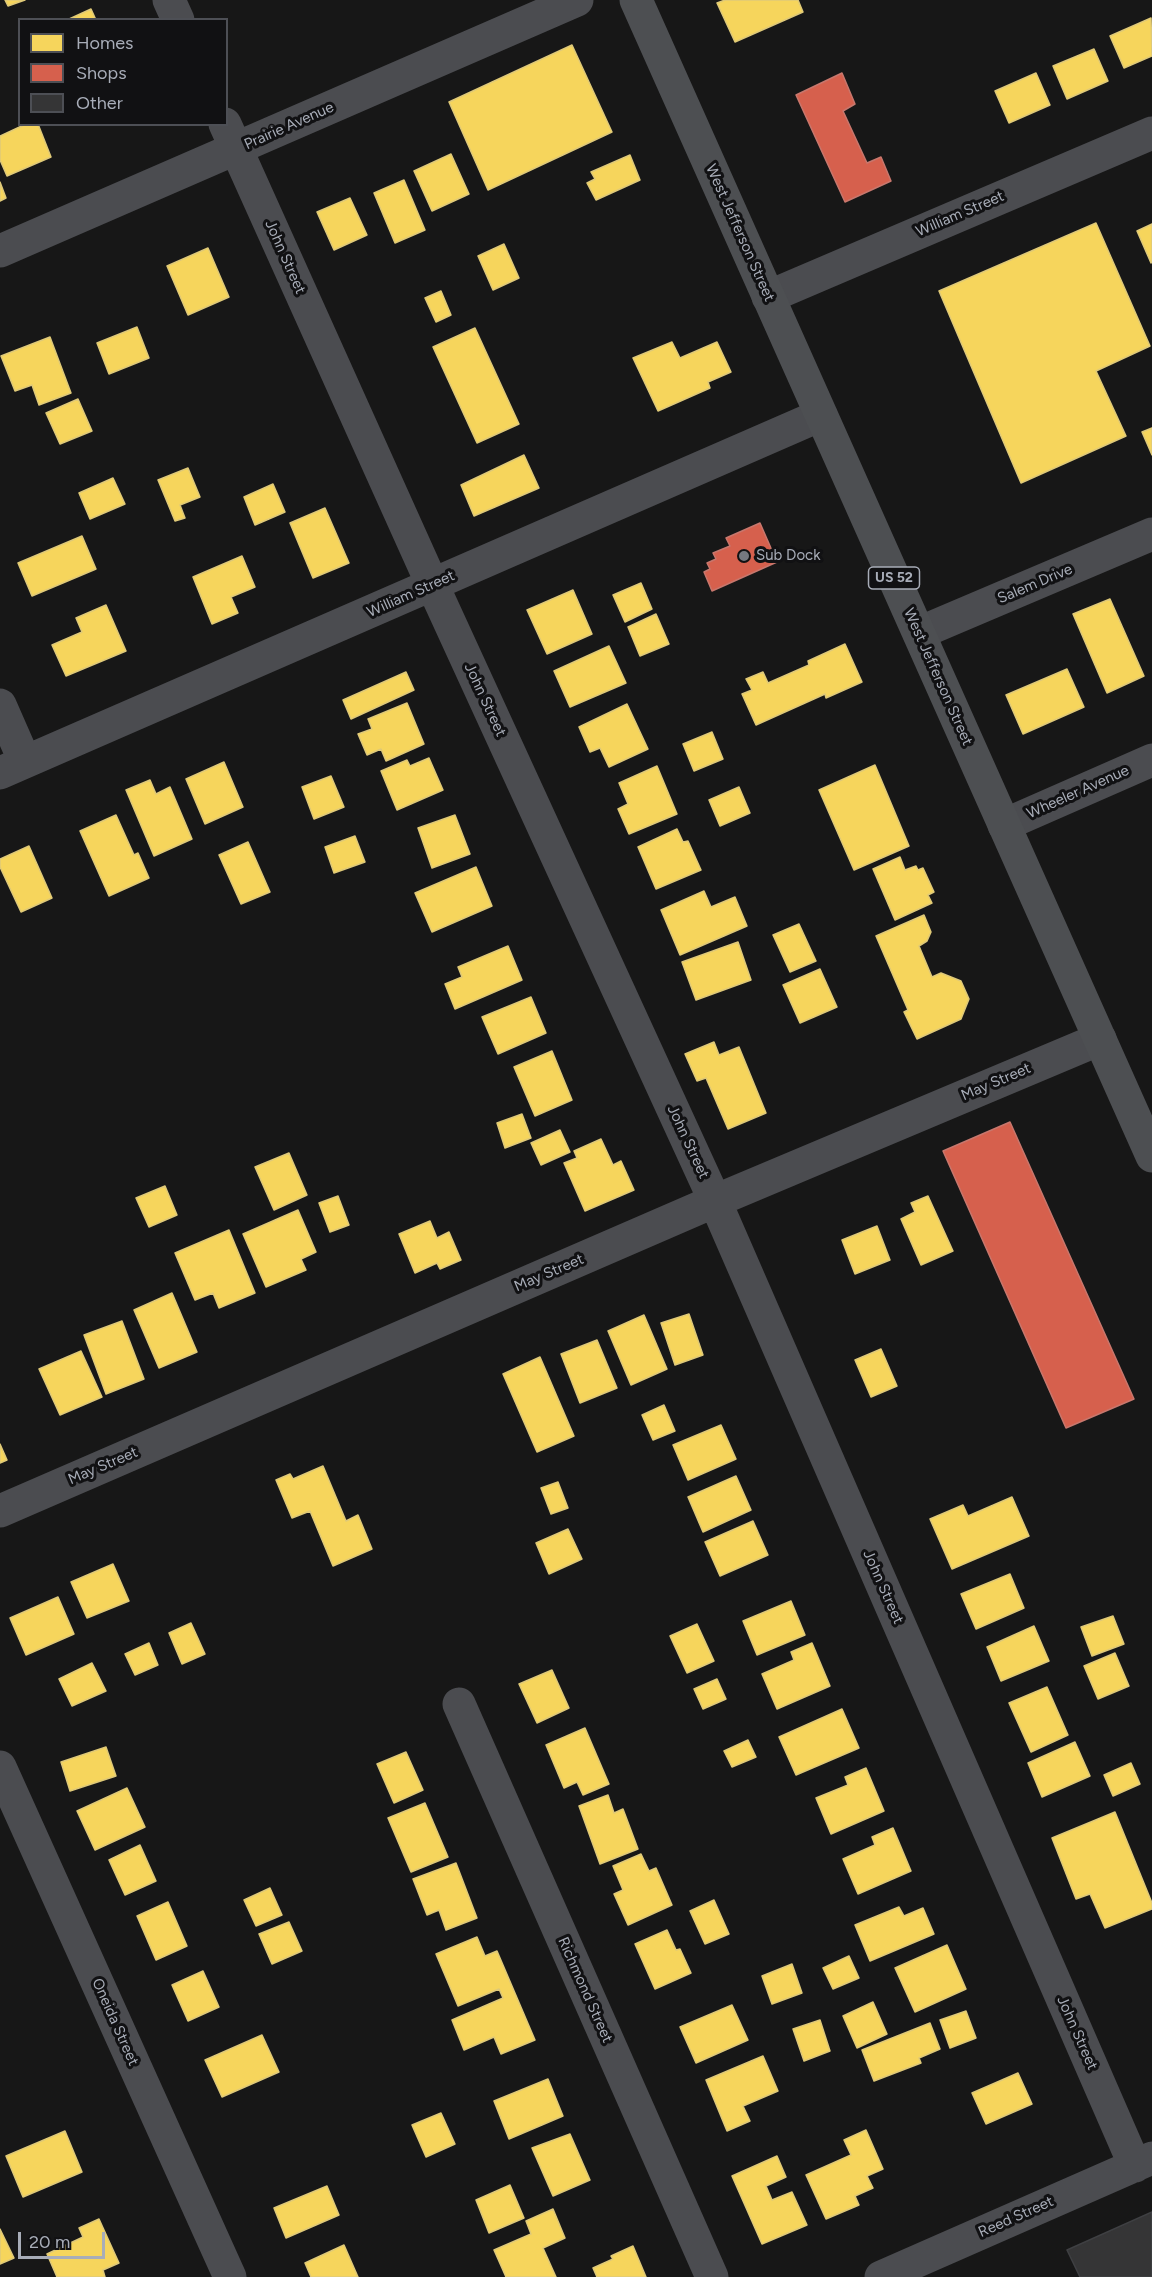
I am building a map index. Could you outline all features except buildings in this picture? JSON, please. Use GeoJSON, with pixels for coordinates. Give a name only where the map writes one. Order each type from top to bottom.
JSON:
{"type":"FeatureCollection","features":[{"type":"Feature","properties":{"kind":"main road","name":"West Jefferson Street"},"geometry":{"type":"LineString","coordinates":[[636,0],[1152,1156]]}},
{"type":"Feature","properties":{"kind":"street"},"geometry":{"type":"LineString","coordinates":[[169,0],[177,18]]}},
{"type":"Feature","properties":{"kind":"street","name":"Prairie Avenue"},"geometry":{"type":"LineString","coordinates":[[0,251],[231,136],[577,0]]}},
{"type":"Feature","properties":{"kind":"street","name":"William Street"},"geometry":{"type":"LineString","coordinates":[[768,297],[1152,133]]}},
{"type":"Feature","properties":{"kind":"street","name":"John Street"},"geometry":{"type":"LineString","coordinates":[[231,136],[432,584],[715,1201],[1143,2162]]}},
{"type":"Feature","properties":{"kind":"street","name":"William Street"},"geometry":{"type":"LineString","coordinates":[[12,768],[821,415]]}},
{"type":"Feature","properties":{"kind":"street","name":"Salem Drive"},"geometry":{"type":"LineString","coordinates":[[919,633],[1152,534]]}},
{"type":"Feature","properties":{"kind":"street"},"geometry":{"type":"LineString","coordinates":[[0,705],[12,768]]}},
{"type":"Feature","properties":{"kind":"street","name":"Wheeler Avenue"},"geometry":{"type":"LineString","coordinates":[[1004,825],[1152,760]]}},
{"type":"Feature","properties":{"kind":"street","name":"May Street"},"geometry":{"type":"LineString","coordinates":[[0,1510],[715,1201],[1100,1038]]}},
{"type":"Feature","properties":{"kind":"street","name":"Richmond Street"},"geometry":{"type":"LineString","coordinates":[[459,1704],[712,2277]]}},
{"type":"Feature","properties":{"kind":"street","name":"Oneida Street"},"geometry":{"type":"LineString","coordinates":[[0,1767],[230,2277]]}},
{"type":"Feature","properties":{"kind":"street","name":"Reed Street"},"geometry":{"type":"LineString","coordinates":[[881,2277],[1143,2162]]}},
{"type":"Feature","properties":{"kind":"place","name":"Sub Dock"},"geometry":{"type":"Point","coordinates":[744,556]}}]}
